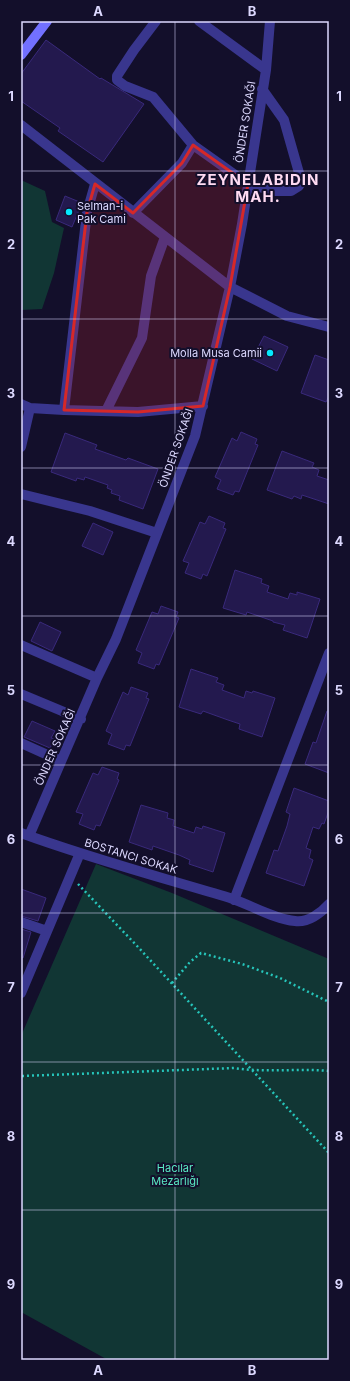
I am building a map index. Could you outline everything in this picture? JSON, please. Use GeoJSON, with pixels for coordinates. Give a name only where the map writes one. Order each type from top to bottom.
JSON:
{"type":"FeatureCollection","features":[{"type":"Feature","properties":{"kind":"main road"},"geometry":{"type":"LineString","coordinates":[[21,55],[47,21]]}},
{"type":"Feature","properties":{"kind":"street"},"geometry":{"type":"LineString","coordinates":[[156,21],[134,50],[117,76],[117,80],[125,86],[153,97],[193,145],[248,184],[274,191],[291,191],[299,186],[301,180],[284,120],[262,89]]}},
{"type":"Feature","properties":{"kind":"street"},"geometry":{"type":"LineString","coordinates":[[199,21],[266,70]]}},
{"type":"Feature","properties":{"kind":"street"},"geometry":{"type":"LineString","coordinates":[[270,21],[266,70],[242,224],[230,287],[195,436],[116,639],[97,678],[81,719],[25,834],[234,900],[297,922],[312,918],[324,910],[329,904]]}},
{"type":"Feature","properties":{"kind":"street"},"geometry":{"type":"LineString","coordinates":[[21,126],[230,287],[287,316],[329,326]]}},
{"type":"Feature","properties":{"kind":"street"},"geometry":{"type":"LineString","coordinates":[[133,213],[182,163],[193,145]]}},
{"type":"Feature","properties":{"kind":"street"},"geometry":{"type":"LineString","coordinates":[[64,410],[88,212],[95,184]]}},
{"type":"Feature","properties":{"kind":"street"},"geometry":{"type":"LineString","coordinates":[[106,411],[142,338],[151,276],[164,237]]}},
{"type":"Feature","properties":{"kind":"street"},"geometry":{"type":"LineString","coordinates":[[21,447],[26,406],[64,410],[138,412],[203,406]]}},
{"type":"Feature","properties":{"kind":"street"},"geometry":{"type":"LineString","coordinates":[[21,494],[90,511],[157,533]]}},
{"type":"Feature","properties":{"kind":"street"},"geometry":{"type":"LineString","coordinates":[[21,645],[97,678]]}},
{"type":"Feature","properties":{"kind":"street"},"geometry":{"type":"LineString","coordinates":[[234,900],[329,653]]}},
{"type":"Feature","properties":{"kind":"street"},"geometry":{"type":"LineString","coordinates":[[21,694],[81,719]]}},
{"type":"Feature","properties":{"kind":"street"},"geometry":{"type":"LineString","coordinates":[[21,743],[61,761]]}},
{"type":"Feature","properties":{"kind":"street"},"geometry":{"type":"LineString","coordinates":[[21,993],[24,978],[47,931],[80,852]]}},
{"type":"Feature","properties":{"kind":"street"},"geometry":{"type":"LineString","coordinates":[[21,922],[47,931]]}},
{"type":"Feature","properties":{"kind":"path"},"geometry":{"type":"LineString","coordinates":[[70,876],[172,983],[329,1153]]}},
{"type":"Feature","properties":{"kind":"path"},"geometry":{"type":"LineString","coordinates":[[172,983],[190,962],[201,953],[242,964],[280,978],[329,1002]]}},
{"type":"Feature","properties":{"kind":"path"},"geometry":{"type":"LineString","coordinates":[[22,1076],[234,1068],[253,1071],[306,1069],[329,1071]]}},
{"type":"Feature","properties":{"kind":"highlighted area"},"geometry":{"type":"Polygon","coordinates":[[[193,145],[248,184],[230,287],[203,406],[138,412],[64,410],[87,212],[95,184],[133,213],[182,163],[193,145]]]}},
{"type":"Feature","properties":{"kind":"green space"},"geometry":{"type":"Polygon","coordinates":[[[21,180],[45,191],[52,222],[64,228],[54,273],[42,309],[21,310],[21,180]]]}},
{"type":"Feature","properties":{"kind":"green space","name":"Hacılar Mezarlığı"},"geometry":{"type":"Polygon","coordinates":[[[96,864],[172,893],[329,959],[329,1360],[108,1360],[21,1312],[21,1036],[96,864]]]}},
{"type":"Feature","properties":{"kind":"building"},"geometry":{"type":"Polygon","coordinates":[[[46,40],[100,79],[101,78],[144,104],[103,162],[58,131],[60,128],[21,101],[21,74],[46,40]]]}},
{"type":"Feature","properties":{"kind":"building","name":"Selman-i Pak Cami"},"geometry":{"type":"Polygon","coordinates":[[[65,196],[82,203],[72,227],[56,220],[65,196]]]}},
{"type":"Feature","properties":{"kind":"building","name":"Molla Musa Camii"},"geometry":{"type":"Polygon","coordinates":[[[264,336],[288,347],[277,371],[252,359],[264,336]]]}},
{"type":"Feature","properties":{"kind":"building"},"geometry":{"type":"Polygon","coordinates":[[[315,355],[329,360],[329,396],[326,402],[301,393],[315,355]]]}},
{"type":"Feature","properties":{"kind":"building"},"geometry":{"type":"Polygon","coordinates":[[[241,432],[257,439],[255,444],[258,445],[239,492],[235,491],[233,495],[217,489],[221,480],[215,477],[232,438],[237,441],[241,432]]]}},
{"type":"Feature","properties":{"kind":"building"},"geometry":{"type":"Polygon","coordinates":[[[65,433],[97,445],[95,449],[126,460],[128,458],[158,469],[143,509],[119,500],[120,496],[111,493],[112,490],[107,488],[108,485],[85,477],[84,480],[77,478],[76,481],[51,472],[65,433]]]}},
{"type":"Feature","properties":{"kind":"building"},"geometry":{"type":"Polygon","coordinates":[[[282,451],[314,463],[312,467],[319,470],[317,476],[329,480],[329,504],[302,495],[301,499],[294,496],[292,499],[267,490],[282,451]]]}},
{"type":"Feature","properties":{"kind":"building"},"geometry":{"type":"Polygon","coordinates":[[[209,516],[225,523],[223,528],[226,529],[207,576],[203,574],[201,579],[185,573],[189,563],[183,561],[200,522],[205,524],[209,516]]]}},
{"type":"Feature","properties":{"kind":"building"},"geometry":{"type":"Polygon","coordinates":[[[93,523],[113,532],[103,555],[82,546],[93,523]]]}},
{"type":"Feature","properties":{"kind":"building"},"geometry":{"type":"Polygon","coordinates":[[[235,570],[262,579],[261,583],[269,586],[267,592],[288,599],[290,593],[297,595],[297,592],[320,599],[307,638],[283,630],[285,625],[247,612],[246,615],[223,608],[235,570]]]}},
{"type":"Feature","properties":{"kind":"building"},"geometry":{"type":"Polygon","coordinates":[[[161,606],[178,612],[176,617],[179,618],[159,665],[156,664],[154,669],[138,663],[142,653],[136,650],[152,612],[158,614],[161,606]]]}},
{"type":"Feature","properties":{"kind":"building"},"geometry":{"type":"Polygon","coordinates":[[[40,622],[61,632],[52,651],[31,641],[40,622]]]}},
{"type":"Feature","properties":{"kind":"building"},"geometry":{"type":"Polygon","coordinates":[[[191,669],[218,678],[216,682],[224,685],[222,690],[244,698],[246,691],[252,693],[253,691],[275,698],[262,737],[239,729],[240,724],[203,711],[201,714],[179,707],[191,669]]]}},
{"type":"Feature","properties":{"kind":"building"},"geometry":{"type":"Polygon","coordinates":[[[131,687],[148,693],[146,698],[149,699],[130,746],[126,745],[124,750],[108,744],[112,734],[106,731],[123,692],[128,695],[131,687]]]}},
{"type":"Feature","properties":{"kind":"building"},"geometry":{"type":"Polygon","coordinates":[[[327,711],[329,711],[329,773],[305,764],[313,742],[316,743],[327,711]]]}},
{"type":"Feature","properties":{"kind":"building"},"geometry":{"type":"Polygon","coordinates":[[[32,721],[55,731],[51,738],[55,739],[50,748],[24,737],[32,721]]]}},
{"type":"Feature","properties":{"kind":"building"},"geometry":{"type":"Polygon","coordinates":[[[102,767],[119,773],[117,779],[119,780],[100,826],[96,825],[94,830],[79,824],[83,814],[76,812],[93,773],[98,775],[102,767]]]}},
{"type":"Feature","properties":{"kind":"building"},"geometry":{"type":"Polygon","coordinates":[[[294,788],[329,801],[329,810],[324,824],[322,823],[319,829],[313,827],[306,848],[311,850],[309,858],[313,860],[304,886],[266,873],[274,850],[278,851],[287,826],[290,814],[286,812],[294,788]]]}},
{"type":"Feature","properties":{"kind":"building"},"geometry":{"type":"Polygon","coordinates":[[[141,805],[168,813],[167,818],[174,820],[173,826],[194,833],[196,827],[202,829],[203,826],[225,833],[213,872],[189,864],[190,860],[179,855],[153,846],[152,850],[129,842],[141,805]]]}},
{"type":"Feature","properties":{"kind":"building"},"geometry":{"type":"Polygon","coordinates":[[[21,889],[46,898],[38,921],[21,916],[21,889]]]}},
{"type":"Feature","properties":{"kind":"building"},"geometry":{"type":"Polygon","coordinates":[[[21,929],[31,932],[23,958],[21,957],[21,929]]]}},
{"type":"Feature","properties":{"kind":"place","name":"Selman-i Pak Cami"},"geometry":{"type":"Point","coordinates":[69,212]}},
{"type":"Feature","properties":{"kind":"place","name":"Molla Musa Camii"},"geometry":{"type":"Point","coordinates":[270,353]}},
{"type":"Feature","properties":{"kind":"district","name":"ZEYNELABIDIN MAH."},"geometry":{"type":"Point","coordinates":[258,188]}}]}
